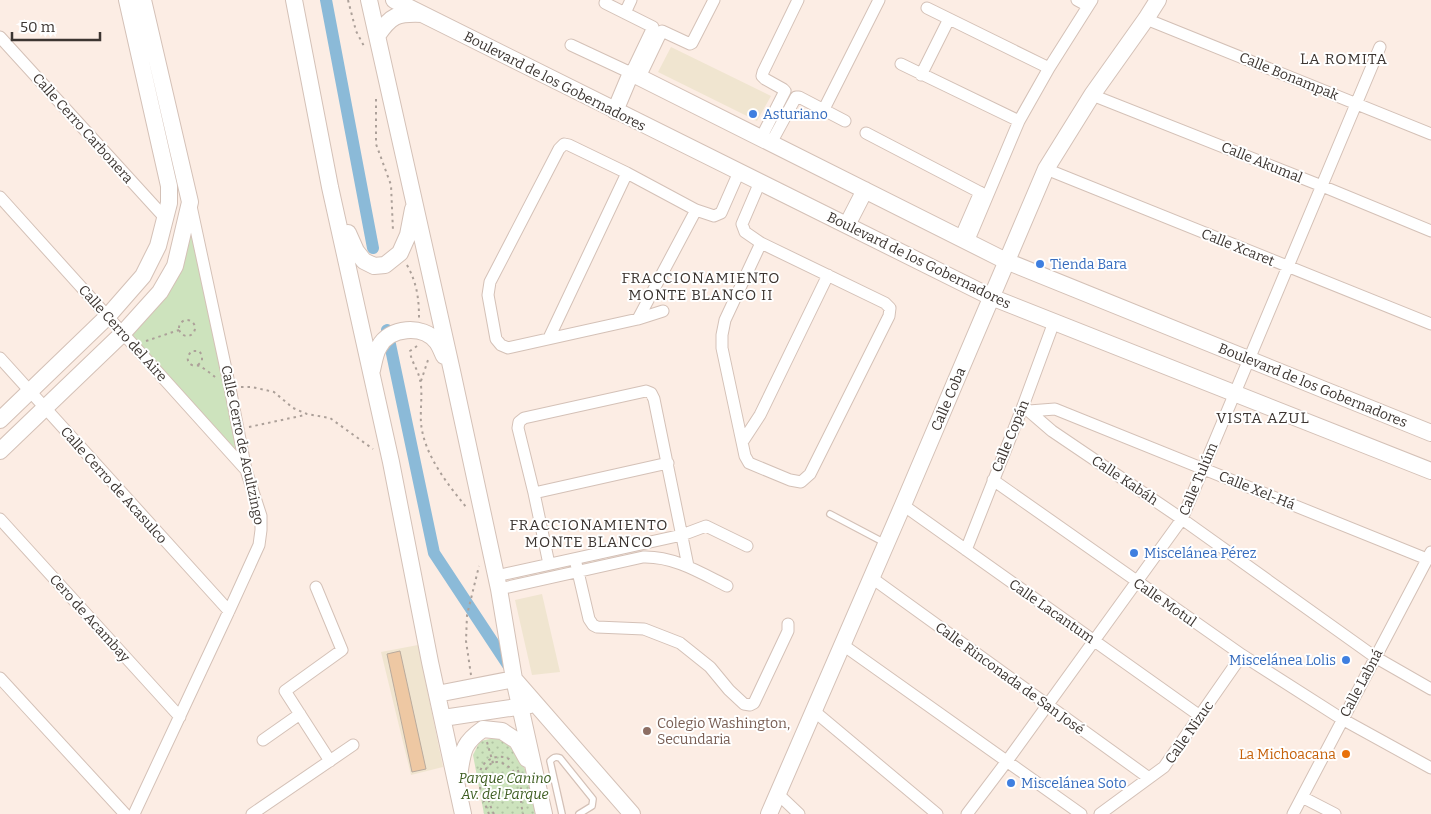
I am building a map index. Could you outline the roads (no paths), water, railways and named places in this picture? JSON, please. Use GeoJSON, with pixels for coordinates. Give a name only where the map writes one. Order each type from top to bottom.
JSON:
{"type":"FeatureCollection","features":[{"type":"Feature","properties":{"kind":"main road"},"geometry":{"type":"LineString","coordinates":[[0,420],[108,316],[143,276],[158,246],[169,203],[169,186],[127,0]]}},
{"type":"Feature","properties":{"kind":"main road"},"geometry":{"type":"LineString","coordinates":[[0,451],[45,408],[128,339],[175,266],[190,202],[143,0]]}},
{"type":"Feature","properties":{"kind":"main road"},"geometry":{"type":"LineString","coordinates":[[294,0],[330,187],[391,462],[463,814]]}},
{"type":"Feature","properties":{"kind":"main road"},"geometry":{"type":"LineString","coordinates":[[369,0],[452,371],[497,582],[514,679],[528,706],[632,814]]}},
{"type":"Feature","properties":{"kind":"main road","name":"Boulevard de los Gobernadores"},"geometry":{"type":"LineString","coordinates":[[394,0],[991,297],[1431,471]]}},
{"type":"Feature","properties":{"kind":"main road","name":"Calle Coba"},"geometry":{"type":"LineString","coordinates":[[769,814],[887,544],[1046,169],[1092,94],[1158,0]]}},
{"type":"Feature","properties":{"kind":"main road"},"geometry":{"type":"LineString","coordinates":[[377,36],[390,19],[408,14],[422,14]]}},
{"type":"Feature","properties":{"kind":"main road"},"geometry":{"type":"LineString","coordinates":[[616,111],[636,75]]}},
{"type":"Feature","properties":{"kind":"main road","name":"Boulevard de los Gobernadores"},"geometry":{"type":"LineString","coordinates":[[636,75],[1006,261],[1431,433]]}},
{"type":"Feature","properties":{"kind":"main road"},"geometry":{"type":"LineString","coordinates":[[330,187],[356,251],[364,261],[374,266],[385,266],[400,254],[408,235],[414,201]]}},
{"type":"Feature","properties":{"kind":"main road"},"geometry":{"type":"LineString","coordinates":[[847,225],[865,190]]}},
{"type":"Feature","properties":{"kind":"main road"},"geometry":{"type":"LineString","coordinates":[[371,372],[378,347],[387,337],[401,330],[413,329],[426,333],[437,341],[452,371]]}},
{"type":"Feature","properties":{"kind":"main road"},"geometry":{"type":"LineString","coordinates":[[437,694],[514,679]]}},
{"type":"Feature","properties":{"kind":"main road"},"geometry":{"type":"LineString","coordinates":[[443,718],[528,706]]}},
{"type":"Feature","properties":{"kind":"main road"},"geometry":{"type":"LineString","coordinates":[[525,768],[528,706]]}},
{"type":"Feature","properties":{"kind":"main road"},"geometry":{"type":"LineString","coordinates":[[457,785],[463,751],[470,738],[483,728],[502,731],[517,741],[525,768],[544,814]]}},
{"type":"Feature","properties":{"kind":"street"},"geometry":{"type":"LineString","coordinates":[[625,13],[632,0]]}},
{"type":"Feature","properties":{"kind":"street"},"geometry":{"type":"LineString","coordinates":[[605,3],[690,44],[714,0]]}},
{"type":"Feature","properties":{"kind":"street"},"geometry":{"type":"LineString","coordinates":[[766,141],[784,91],[764,79],[762,72],[798,0]]}},
{"type":"Feature","properties":{"kind":"street"},"geometry":{"type":"LineString","coordinates":[[824,109],[879,0]]}},
{"type":"Feature","properties":{"kind":"street"},"geometry":{"type":"LineString","coordinates":[[964,240],[1019,121],[1049,68],[1090,3],[1077,0]]}},
{"type":"Feature","properties":{"kind":"street"},"geometry":{"type":"LineString","coordinates":[[927,8],[1049,68]]}},
{"type":"Feature","properties":{"kind":"street","name":"Calle Bonampak"},"geometry":{"type":"LineString","coordinates":[[1146,19],[1431,134]]}},
{"type":"Feature","properties":{"kind":"street"},"geometry":{"type":"LineString","coordinates":[[921,75],[949,20]]}},
{"type":"Feature","properties":{"kind":"street"},"geometry":{"type":"LineString","coordinates":[[636,75],[658,29]]}},
{"type":"Feature","properties":{"kind":"street","name":"Calle Cerro Carbonera"},"geometry":{"type":"LineString","coordinates":[[0,37],[166,219]]}},
{"type":"Feature","properties":{"kind":"street","name":"Boulevard de los Gobernadores"},"geometry":{"type":"LineString","coordinates":[[571,45],[636,75]]}},
{"type":"Feature","properties":{"kind":"street","name":"Calle Tulúm"},"geometry":{"type":"LineString","coordinates":[[967,814],[1182,519],[1380,47]]}},
{"type":"Feature","properties":{"kind":"street"},"geometry":{"type":"LineString","coordinates":[[901,64],[1019,121]]}},
{"type":"Feature","properties":{"kind":"street","name":"Calle Akumal"},"geometry":{"type":"LineString","coordinates":[[1092,94],[1431,231]]}},
{"type":"Feature","properties":{"kind":"street"},"geometry":{"type":"LineString","coordinates":[[766,141],[796,97],[824,109],[845,121]]}},
{"type":"Feature","properties":{"kind":"street"},"geometry":{"type":"LineString","coordinates":[[866,133],[984,194]]}},
{"type":"Feature","properties":{"kind":"street"},"geometry":{"type":"LineString","coordinates":[[663,311],[638,319],[508,348],[501,345],[496,339],[488,295],[490,282],[559,149],[564,144],[696,210],[714,216],[721,213],[739,172]]}},
{"type":"Feature","properties":{"kind":"street","name":"Calle Xcaret"},"geometry":{"type":"LineString","coordinates":[[1046,169],[1431,324]]}},
{"type":"Feature","properties":{"kind":"street"},"geometry":{"type":"LineString","coordinates":[[549,338],[627,174]]}},
{"type":"Feature","properties":{"kind":"street"},"geometry":{"type":"LineString","coordinates":[[760,182],[742,224],[745,232],[761,243],[828,275],[890,308],[889,316],[810,474],[801,482],[796,482],[749,463],[722,348],[725,320],[761,243]]}},
{"type":"Feature","properties":{"kind":"street","name":"Calle Cerro del Aire"},"geometry":{"type":"LineString","coordinates":[[0,197],[246,470]]}},
{"type":"Feature","properties":{"kind":"street","name":"Calle Cerro de Acultzingo"},"geometry":{"type":"LineString","coordinates":[[134,814],[229,611],[258,545],[261,530],[260,516],[246,470],[239,429],[190,202]]}},
{"type":"Feature","properties":{"kind":"street"},"geometry":{"type":"LineString","coordinates":[[638,319],[696,210]]}},
{"type":"Feature","properties":{"kind":"street"},"geometry":{"type":"LineString","coordinates":[[743,441],[760,415],[828,275]]}},
{"type":"Feature","properties":{"kind":"street","name":"Calle Copán"},"geometry":{"type":"LineString","coordinates":[[966,550],[993,480],[1026,408],[1054,322]]}},
{"type":"Feature","properties":{"kind":"street","name":"Calle Cerro de Acasulco"},"geometry":{"type":"LineString","coordinates":[[0,358],[229,611]]}},
{"type":"Feature","properties":{"kind":"street"},"geometry":{"type":"LineString","coordinates":[[549,564],[518,428],[519,422],[524,418],[646,391],[651,393],[654,398],[688,566]]}},
{"type":"Feature","properties":{"kind":"street","name":"Calle Xel-Há"},"geometry":{"type":"LineString","coordinates":[[1026,408],[1055,409],[1429,556]]}},
{"type":"Feature","properties":{"kind":"street","name":"Calle Kabáh"},"geometry":{"type":"LineString","coordinates":[[1026,408],[1052,431],[1182,519],[1376,657],[1431,689]]}},
{"type":"Feature","properties":{"kind":"street"},"geometry":{"type":"LineString","coordinates":[[534,493],[668,463]]}},
{"type":"Feature","properties":{"kind":"street","name":"Calle Motul"},"geometry":{"type":"LineString","coordinates":[[993,480],[1242,656],[1342,719],[1431,768]]}},
{"type":"Feature","properties":{"kind":"street","name":"Calle Lacantum"},"geometry":{"type":"LineString","coordinates":[[903,505],[1200,716]]}},
{"type":"Feature","properties":{"kind":"street","name":"Cero de Acambay"},"geometry":{"type":"LineString","coordinates":[[0,519],[180,717]]}},
{"type":"Feature","properties":{"kind":"street"},"geometry":{"type":"LineString","coordinates":[[497,582],[549,564],[682,535],[706,526],[747,546]]}},
{"type":"Feature","properties":{"kind":"street","name":"Calle Labná"},"geometry":{"type":"LineString","coordinates":[[1293,814],[1429,556]]}},
{"type":"Feature","properties":{"kind":"street"},"geometry":{"type":"LineString","coordinates":[[497,582],[578,572],[656,557],[688,566],[727,586]]}},
{"type":"Feature","properties":{"kind":"street"},"geometry":{"type":"LineString","coordinates":[[575,559],[592,625],[597,628],[644,630],[680,643],[710,667],[729,690],[744,704],[750,705],[754,703],[788,631],[788,624]]}},
{"type":"Feature","properties":{"kind":"street","name":"Calle Rinconada de San José"},"geometry":{"type":"LineString","coordinates":[[872,578],[1149,778]]}},
{"type":"Feature","properties":{"kind":"street"},"geometry":{"type":"LineString","coordinates":[[316,587],[342,650],[285,691],[330,761]]}},
{"type":"Feature","properties":{"kind":"street"},"geometry":{"type":"LineString","coordinates":[[842,645],[1081,814]]}},
{"type":"Feature","properties":{"kind":"street","name":"Calle Nizuc"},"geometry":{"type":"LineString","coordinates":[[1100,814],[1164,767],[1242,656]]}},
{"type":"Feature","properties":{"kind":"street"},"geometry":{"type":"LineString","coordinates":[[0,678],[125,814]]}},
{"type":"Feature","properties":{"kind":"street"},"geometry":{"type":"LineString","coordinates":[[814,711],[937,814]]}},
{"type":"Feature","properties":{"kind":"street"},"geometry":{"type":"LineString","coordinates":[[263,740],[300,714]]}},
{"type":"Feature","properties":{"kind":"street"},"geometry":{"type":"LineString","coordinates":[[252,814],[353,745]]}},
{"type":"Feature","properties":{"kind":"street"},"geometry":{"type":"LineString","coordinates":[[778,794],[799,814]]}},
{"type":"Feature","properties":{"kind":"street"},"geometry":{"type":"LineString","coordinates":[[1302,797],[1335,814]]}},
{"type":"Feature","properties":{"kind":"lane"},"geometry":{"type":"LineString","coordinates":[[830,514],[887,544]]}},
{"type":"Feature","properties":{"kind":"lane"},"geometry":{"type":"LineString","coordinates":[[562,814],[550,761],[557,757],[560,758],[593,799],[592,806],[579,814]]}},
{"type":"Feature","properties":{"kind":"waterway"},"geometry":{"type":"LineString","coordinates":[[326,0],[373,248]]}},
{"type":"Feature","properties":{"kind":"waterway"},"geometry":{"type":"LineString","coordinates":[[387,330],[434,553],[508,665]]}},
{"type":"Feature","properties":{"kind":"place","name":"Asturiano"},"geometry":{"type":"Point","coordinates":[753,114]}},
{"type":"Feature","properties":{"kind":"place","name":"Tienda Bara"},"geometry":{"type":"Point","coordinates":[1040,264]}},
{"type":"Feature","properties":{"kind":"place","name":"Miscelánea Pérez"},"geometry":{"type":"Point","coordinates":[1134,553]}},
{"type":"Feature","properties":{"kind":"place","name":"Miscelánea Lolis"},"geometry":{"type":"Point","coordinates":[1346,660]}},
{"type":"Feature","properties":{"kind":"place","name":"Colegio Washington, Secundaria"},"geometry":{"type":"Point","coordinates":[647,731]}},
{"type":"Feature","properties":{"kind":"place","name":"La Michoacana"},"geometry":{"type":"Point","coordinates":[1346,754]}},
{"type":"Feature","properties":{"kind":"place","name":"Miscelánea Soto"},"geometry":{"type":"Point","coordinates":[1011,783]}},
{"type":"Feature","properties":{"kind":"district","name":"LA ROMITA"},"geometry":{"type":"Point","coordinates":[1344,59]}},
{"type":"Feature","properties":{"kind":"district","name":"FRACCIONAMIENTO MONTE BLANCO II"},"geometry":{"type":"Point","coordinates":[701,286]}},
{"type":"Feature","properties":{"kind":"district","name":"VISTA AZUL"},"geometry":{"type":"Point","coordinates":[1263,418]}},
{"type":"Feature","properties":{"kind":"district","name":"FRACCIONAMIENTO MONTE BLANCO"},"geometry":{"type":"Point","coordinates":[589,534]}},
{"type":"Feature","properties":{"kind":"park label","name":"Parque Canino Av. del Parque"},"geometry":{"type":"Point","coordinates":[505,786]}}]}
